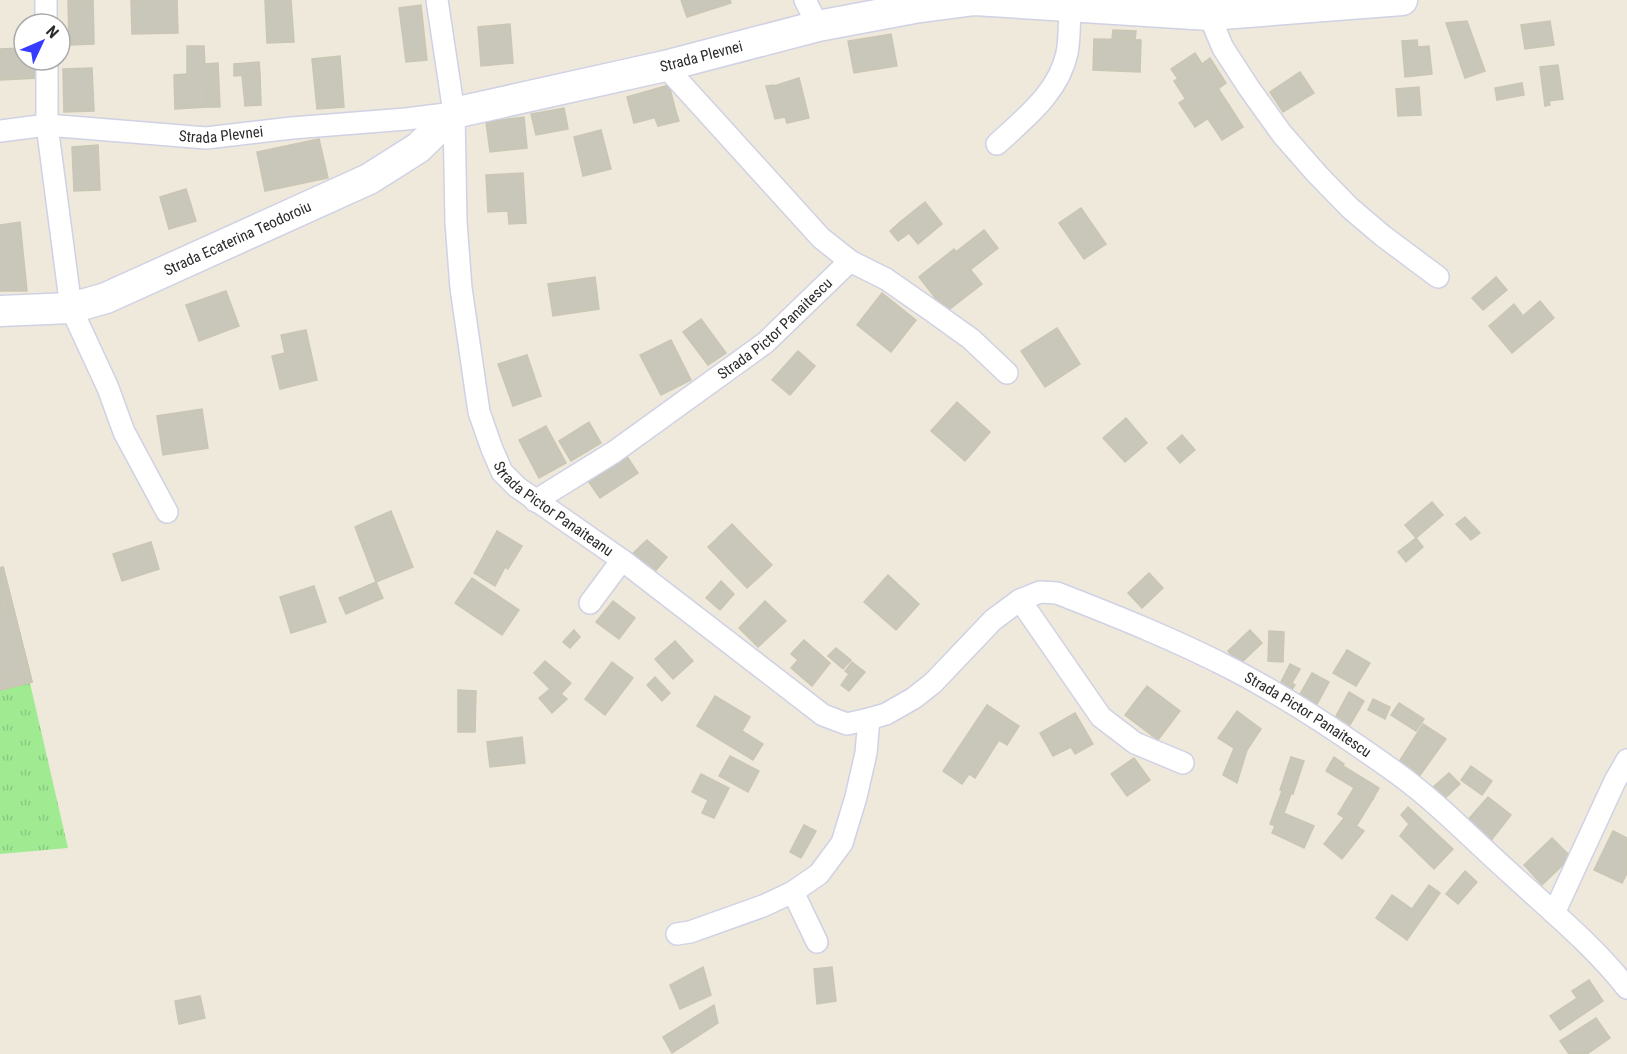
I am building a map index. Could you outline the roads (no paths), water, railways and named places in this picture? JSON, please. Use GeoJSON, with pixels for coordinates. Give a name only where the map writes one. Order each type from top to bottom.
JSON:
{"type":"FeatureCollection","features":[{"type":"Feature","properties":{"kind":"street"},"geometry":{"type":"LineString","coordinates":[[437,0],[454,113]]}},
{"type":"Feature","properties":{"kind":"street","name":"Strada Plevnei"},"geometry":{"type":"LineString","coordinates":[[0,131],[47,125],[206,138],[454,113],[665,66],[811,13],[914,8],[975,0],[1193,10],[1402,0]]}},
{"type":"Feature","properties":{"kind":"street"},"geometry":{"type":"LineString","coordinates":[[997,144],[1043,99],[1059,76],[1066,53],[1070,6]]}},
{"type":"Feature","properties":{"kind":"street"},"geometry":{"type":"LineString","coordinates":[[1193,10],[1223,48],[1282,134],[1303,158],[1350,208],[1438,277]]}},
{"type":"Feature","properties":{"kind":"street"},"geometry":{"type":"LineString","coordinates":[[665,66],[821,238],[850,261],[886,279],[923,304],[971,339],[1007,373]]}},
{"type":"Feature","properties":{"kind":"street"},"geometry":{"type":"LineString","coordinates":[[47,72],[47,125],[71,308],[108,388],[124,432],[166,512]]}},
{"type":"Feature","properties":{"kind":"street","name":"Strada Ecaterina Teodoroiu"},"geometry":{"type":"LineString","coordinates":[[0,311],[71,308],[106,298],[369,179],[418,148],[454,113]]}},
{"type":"Feature","properties":{"kind":"street","name":"Strada Pictor Panaiteanu"},"geometry":{"type":"LineString","coordinates":[[454,113],[456,222],[461,288],[479,412],[492,449],[502,472],[517,487],[622,560]]}},
{"type":"Feature","properties":{"kind":"street","name":"Strada Pictor Panaitescu"},"geometry":{"type":"LineString","coordinates":[[535,501],[614,452],[765,343],[850,261]]}},
{"type":"Feature","properties":{"kind":"street"},"geometry":{"type":"LineString","coordinates":[[590,603],[622,560]]}},
{"type":"Feature","properties":{"kind":"street","name":"Strada Pictor Panaitescu"},"geometry":{"type":"LineString","coordinates":[[622,560],[823,716],[847,724],[886,714],[914,698],[933,683],[993,620],[1020,600],[1040,592],[1057,593],[1169,639],[1233,669],[1292,702],[1399,774],[1452,818],[1554,913],[1592,949],[1627,988]]}},
{"type":"Feature","properties":{"kind":"street"},"geometry":{"type":"LineString","coordinates":[[1020,600],[1101,717],[1135,743],[1184,763]]}},
{"type":"Feature","properties":{"kind":"street"},"geometry":{"type":"LineString","coordinates":[[677,934],[690,932],[763,906],[793,892],[819,874],[842,843],[866,753],[869,719]]}},
{"type":"Feature","properties":{"kind":"street"},"geometry":{"type":"LineString","coordinates":[[1554,913],[1614,781],[1627,760]]}},
{"type":"Feature","properties":{"kind":"street"},"geometry":{"type":"LineString","coordinates":[[793,892],[817,942]]}}]}
